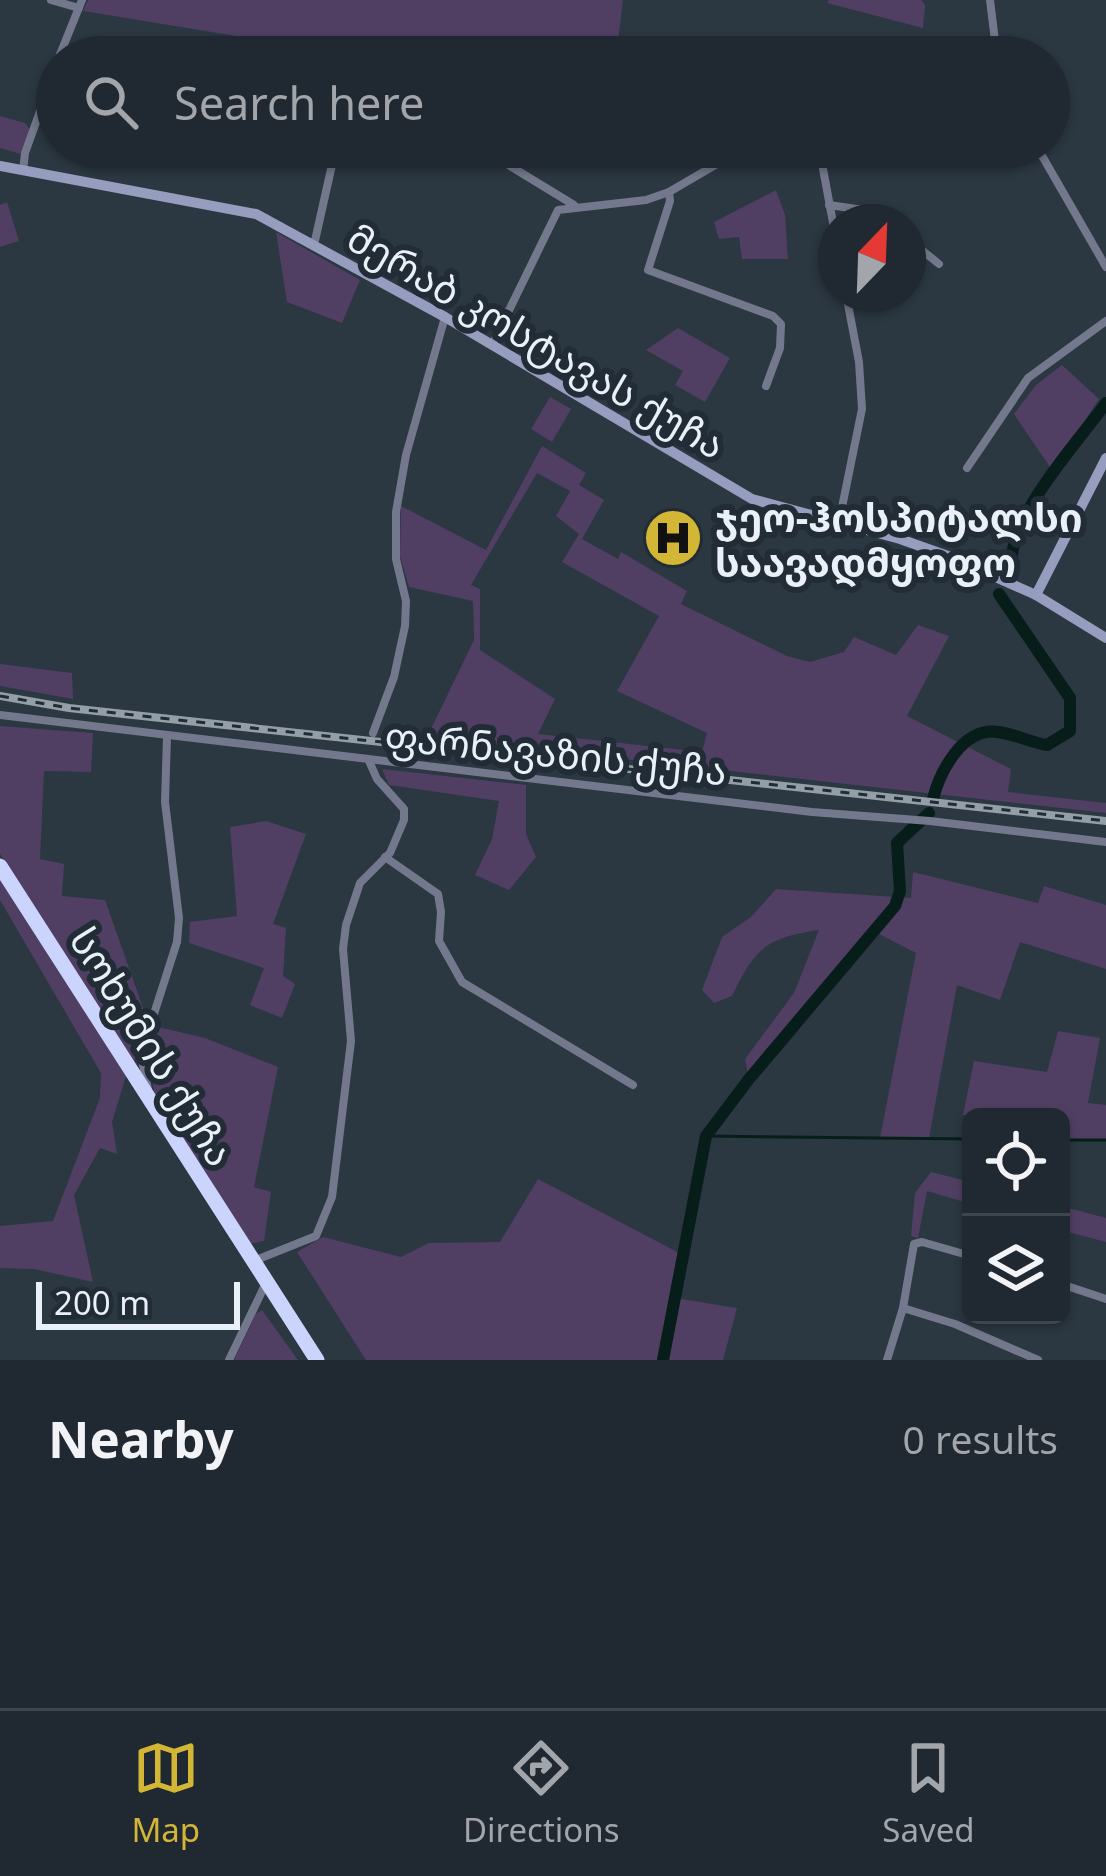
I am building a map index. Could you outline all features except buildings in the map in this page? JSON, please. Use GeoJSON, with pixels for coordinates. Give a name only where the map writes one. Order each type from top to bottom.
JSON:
{"type":"FeatureCollection","features":[{"type":"Feature","properties":{"kind":"highway","name":"სოხუმის ქუჩა"},"geometry":{"type":"LineString","coordinates":[[0,866],[317,1360]]}},
{"type":"Feature","properties":{"kind":"main road","name":"მერაბ კოსტავას ქუჩა"},"geometry":{"type":"LineString","coordinates":[[0,166],[256,214],[445,316],[752,499],[944,555],[1036,595],[1106,638]]}},
{"type":"Feature","properties":{"kind":"main road"},"geometry":{"type":"LineString","coordinates":[[1036,595],[1106,461]]}},
{"type":"Feature","properties":{"kind":"street"},"geometry":{"type":"LineString","coordinates":[[51,0],[80,4],[68,36]]}},
{"type":"Feature","properties":{"kind":"street"},"geometry":{"type":"LineString","coordinates":[[990,0],[994,36]]}},
{"type":"Feature","properties":{"kind":"street"},"geometry":{"type":"LineString","coordinates":[[20,167],[36,128]]}},
{"type":"Feature","properties":{"kind":"street"},"geometry":{"type":"LineString","coordinates":[[314,245],[331,168]]}},
{"type":"Feature","properties":{"kind":"street"},"geometry":{"type":"LineString","coordinates":[[513,168],[575,206]]}},
{"type":"Feature","properties":{"kind":"street"},"geometry":{"type":"LineString","coordinates":[[492,345],[553,215],[575,206],[646,200],[710,168]]}},
{"type":"Feature","properties":{"kind":"street"},"geometry":{"type":"LineString","coordinates":[[823,168],[830,204]]}},
{"type":"Feature","properties":{"kind":"street"},"geometry":{"type":"LineString","coordinates":[[1049,168],[1106,267]]}},
{"type":"Feature","properties":{"kind":"street"},"geometry":{"type":"LineString","coordinates":[[669,192],[648,270],[773,316],[781,324],[780,348],[766,386]]}},
{"type":"Feature","properties":{"kind":"street"},"geometry":{"type":"LineString","coordinates":[[926,254],[939,264]]}},
{"type":"Feature","properties":{"kind":"street"},"geometry":{"type":"LineString","coordinates":[[839,522],[862,409],[860,362],[850,312]]}},
{"type":"Feature","properties":{"kind":"street"},"geometry":{"type":"LineString","coordinates":[[373,733],[394,677],[405,626],[406,601],[395,559],[396,512],[406,455],[445,316]]}},
{"type":"Feature","properties":{"kind":"street"},"geometry":{"type":"LineString","coordinates":[[967,468],[1028,378],[1106,321]]}},
{"type":"Feature","properties":{"kind":"street","name":"ფარნავაზის ქუჩა"},"geometry":{"type":"LineString","coordinates":[[0,715],[812,812],[1106,842]]}},
{"type":"Feature","properties":{"kind":"street"},"geometry":{"type":"LineString","coordinates":[[151,1106],[143,1064],[177,942],[165,802],[167,737]]}},
{"type":"Feature","properties":{"kind":"street"},"geometry":{"type":"LineString","coordinates":[[251,1261],[295,1248],[316,1236],[332,1197],[351,1041],[346,925],[360,883],[386,857],[399,834],[404,809],[377,779],[369,761]]}},
{"type":"Feature","properties":{"kind":"street"},"geometry":{"type":"LineString","coordinates":[[386,857],[437,894],[439,941],[462,982],[633,1085]]}},
{"type":"Feature","properties":{"kind":"street"},"geometry":{"type":"LineString","coordinates":[[887,1360],[903,1308],[914,1244],[962,1253]]}},
{"type":"Feature","properties":{"kind":"street"},"geometry":{"type":"LineString","coordinates":[[230,1360],[266,1284]]}},
{"type":"Feature","properties":{"kind":"street"},"geometry":{"type":"LineString","coordinates":[[1070,1288],[1106,1299]]}},
{"type":"Feature","properties":{"kind":"street"},"geometry":{"type":"LineString","coordinates":[[903,1308],[955,1324],[1038,1360]]}},
{"type":"Feature","properties":{"kind":"shaded area"},"geometry":{"type":"Polygon","coordinates":[[[88,0],[623,0],[619,36],[236,36],[83,11],[88,0]]]}},
{"type":"Feature","properties":{"kind":"shaded area"},"geometry":{"type":"Polygon","coordinates":[[[921,0],[925,5],[923,28],[827,3],[921,0]]]}},
{"type":"Feature","properties":{"kind":"shaded area"},"geometry":{"type":"Polygon","coordinates":[[[0,116],[25,123],[30,130],[21,154],[0,148],[0,116]]]}},
{"type":"Feature","properties":{"kind":"shaded area"},"geometry":{"type":"Polygon","coordinates":[[[776,190],[785,215],[788,259],[742,259],[739,237],[719,239],[714,222],[776,190]]]}},
{"type":"Feature","properties":{"kind":"shaded area"},"geometry":{"type":"Polygon","coordinates":[[[7,202],[19,241],[0,247],[0,205],[7,202]]]}},
{"type":"Feature","properties":{"kind":"shaded area"},"geometry":{"type":"Polygon","coordinates":[[[276,232],[360,280],[342,323],[287,302],[276,232]]]}},
{"type":"Feature","properties":{"kind":"shaded area"},"geometry":{"type":"Polygon","coordinates":[[[678,328],[730,358],[705,402],[675,385],[683,371],[646,350],[678,328]]]}},
{"type":"Feature","properties":{"kind":"shaded area"},"geometry":{"type":"Polygon","coordinates":[[[1062,365],[1099,399],[1052,470],[1014,414],[1036,385],[1062,365]]]}},
{"type":"Feature","properties":{"kind":"shaded area"},"geometry":{"type":"Polygon","coordinates":[[[550,397],[571,409],[552,442],[531,429],[550,397]]]}},
{"type":"Feature","properties":{"kind":"shaded area"},"geometry":{"type":"Polygon","coordinates":[[[542,446],[586,473],[579,485],[604,500],[582,539],[618,559],[621,552],[687,591],[681,604],[787,656],[810,662],[844,652],[854,637],[896,655],[918,625],[949,636],[907,716],[1011,769],[1008,792],[1106,803],[1106,813],[427,737],[474,640],[473,601],[409,587],[400,556],[401,506],[486,550],[542,446]],[[537,473],[471,585],[480,589],[480,650],[555,699],[538,734],[702,752],[707,733],[617,691],[659,616],[562,562],[579,534],[556,516],[570,491],[537,473]]]}},
{"type":"Feature","properties":{"kind":"shaded area"},"geometry":{"type":"Polygon","coordinates":[[[0,664],[72,673],[73,699],[0,686],[0,664]]]}},
{"type":"Feature","properties":{"kind":"shaded area"},"geometry":{"type":"Polygon","coordinates":[[[0,726],[93,733],[91,772],[44,771],[40,859],[64,864],[62,896],[105,900],[149,1025],[133,1063],[0,854],[0,726]]]}},
{"type":"Feature","properties":{"kind":"shaded area"},"geometry":{"type":"Polygon","coordinates":[[[382,769],[526,785],[526,834],[536,857],[509,890],[475,875],[492,839],[499,801],[389,785],[382,769]]]}},
{"type":"Feature","properties":{"kind":"shaded area"},"geometry":{"type":"Polygon","coordinates":[[[266,821],[306,834],[273,924],[286,928],[283,976],[295,984],[282,1018],[250,1005],[264,968],[189,943],[190,922],[237,916],[230,827],[266,821]]]}},
{"type":"Feature","properties":{"kind":"shaded area"},"geometry":{"type":"Polygon","coordinates":[[[913,872],[1038,903],[1044,886],[1106,905],[1106,969],[1020,942],[1000,1000],[957,985],[929,1138],[880,1138],[916,953],[873,931],[749,1079],[745,1059],[794,993],[819,930],[786,937],[764,948],[732,996],[714,1003],[702,990],[722,937],[751,917],[776,889],[911,898],[913,872]]]}},
{"type":"Feature","properties":{"kind":"shaded area"},"geometry":{"type":"Polygon","coordinates":[[[0,874],[126,1076],[112,1122],[117,1154],[100,1148],[74,1195],[93,1282],[34,1269],[0,1268],[0,1226],[53,1221],[100,1098],[101,1073],[0,900],[0,874]]]}},
{"type":"Feature","properties":{"kind":"shaded area"},"geometry":{"type":"Polygon","coordinates":[[[154,1026],[205,1038],[278,1067],[254,1187],[271,1192],[264,1241],[249,1244],[155,1099],[150,1064],[154,1026]]]}},
{"type":"Feature","properties":{"kind":"shaded area"},"geometry":{"type":"Polygon","coordinates":[[[1058,1031],[1100,1038],[1088,1103],[1106,1105],[1106,1140],[1070,1140],[1070,1108],[964,1108],[974,1061],[1047,1072],[1058,1031]]]}},
{"type":"Feature","properties":{"kind":"shaded area"},"geometry":{"type":"Polygon","coordinates":[[[931,1172],[962,1180],[962,1201],[927,1191],[918,1238],[911,1236],[915,1193],[931,1172]]]}},
{"type":"Feature","properties":{"kind":"shaded area"},"geometry":{"type":"Polygon","coordinates":[[[538,1179],[683,1255],[675,1298],[737,1308],[723,1360],[366,1360],[297,1252],[323,1237],[401,1257],[429,1243],[500,1242],[538,1179]]]}},
{"type":"Feature","properties":{"kind":"shaded area"},"geometry":{"type":"Polygon","coordinates":[[[1070,1208],[1106,1218],[1106,1242],[1070,1232],[1070,1208]]]}},
{"type":"Feature","properties":{"kind":"shaded area"},"geometry":{"type":"Polygon","coordinates":[[[262,1310],[298,1360],[234,1360],[262,1310]]]}},
{"type":"Feature","properties":{"kind":"waterway"},"geometry":{"type":"LineString","coordinates":[[1011,570],[1020,527],[1032,505],[1106,403]]}},
{"type":"Feature","properties":{"kind":"waterway"},"geometry":{"type":"LineString","coordinates":[[933,799],[947,764],[974,736],[998,732],[1047,745],[1070,731],[1070,698],[999,594]]}},
{"type":"Feature","properties":{"kind":"waterway"},"geometry":{"type":"LineString","coordinates":[[663,1360],[706,1136],[895,906],[900,891],[897,843],[929,813]]}},
{"type":"Feature","properties":{"kind":"waterway"},"geometry":{"type":"LineString","coordinates":[[706,1136],[962,1139]]}},
{"type":"Feature","properties":{"kind":"waterway"},"geometry":{"type":"LineString","coordinates":[[1070,1140],[1106,1140]]}},
{"type":"Feature","properties":{"kind":"railway"},"geometry":{"type":"LineString","coordinates":[[0,696],[69,708],[1106,821]]}},
{"type":"Feature","properties":{"kind":"place","name":"ჯეო-ჰოსპიტალსი საავადმყოფო"},"geometry":{"type":"Point","coordinates":[673,538]}}]}
